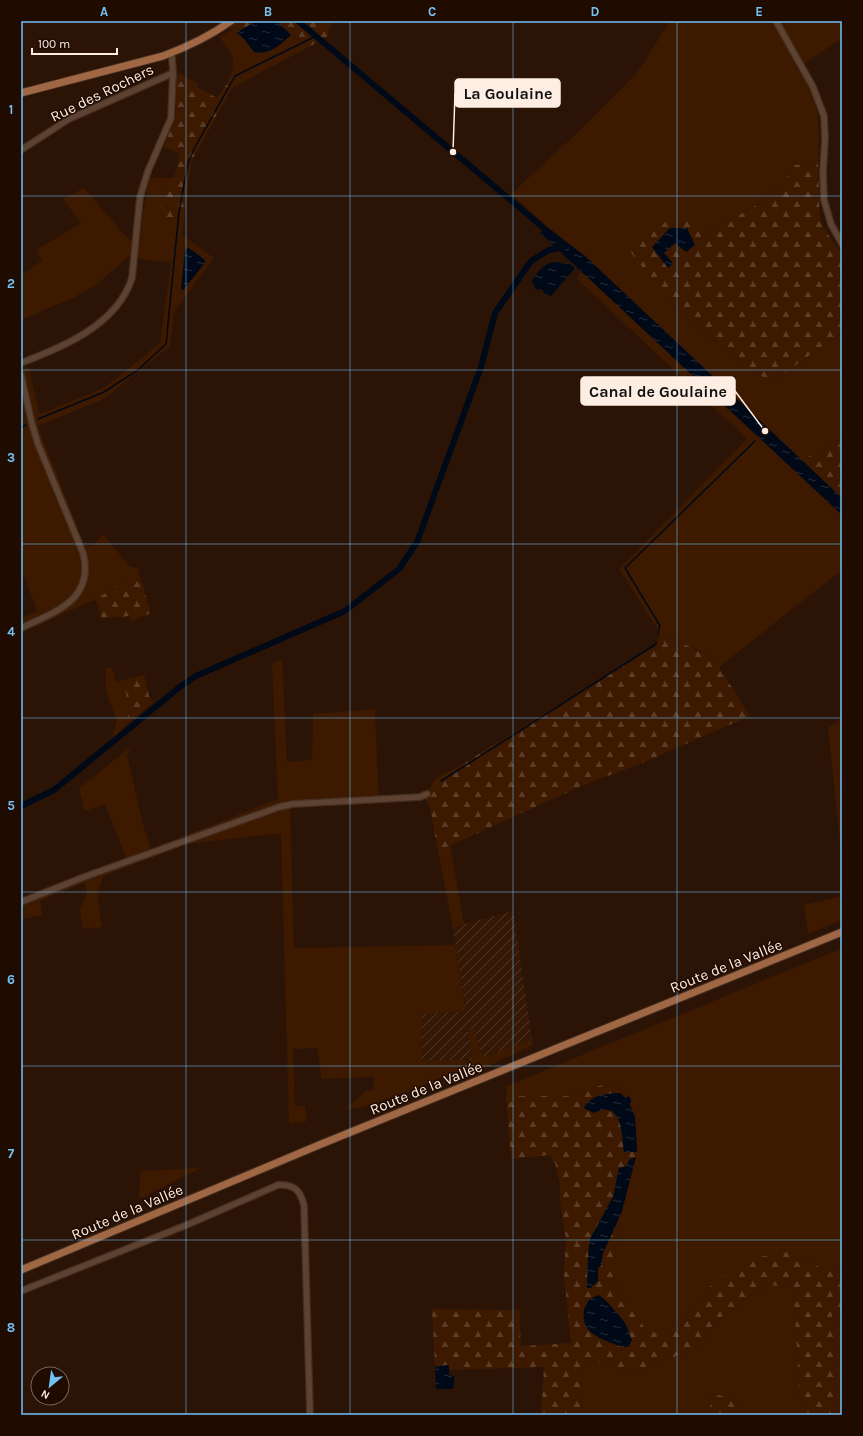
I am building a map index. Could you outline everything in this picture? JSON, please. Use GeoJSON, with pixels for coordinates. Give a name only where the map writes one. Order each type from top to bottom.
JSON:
{"type":"FeatureCollection","features":[{"type":"Feature","properties":{"kind":"main road"},"geometry":{"type":"LineString","coordinates":[[21,93],[148,61],[170,54],[207,36],[227,22]]}},
{"type":"Feature","properties":{"kind":"main road","name":"Route de la Vallée"},"geometry":{"type":"LineString","coordinates":[[21,1270],[420,1104],[842,932]]}},
{"type":"Feature","properties":{"kind":"street"},"geometry":{"type":"LineString","coordinates":[[776,21],[813,86],[824,116],[824,200],[831,224],[842,244]]}},
{"type":"Feature","properties":{"kind":"street"},"geometry":{"type":"LineString","coordinates":[[21,363],[47,353],[95,327],[129,289],[132,278],[140,197],[148,171],[171,118],[173,73],[172,58],[170,54]]}},
{"type":"Feature","properties":{"kind":"street","name":"Rue des Rochers"},"geometry":{"type":"LineString","coordinates":[[21,150],[69,120],[173,73]]}},
{"type":"Feature","properties":{"kind":"street"},"geometry":{"type":"LineString","coordinates":[[21,375],[38,444],[83,553],[86,564],[83,586],[72,600],[63,608],[21,628]]}},
{"type":"Feature","properties":{"kind":"street"},"geometry":{"type":"LineString","coordinates":[[21,902],[84,877],[279,807],[293,804],[420,796],[428,794]]}},
{"type":"Feature","properties":{"kind":"street"},"geometry":{"type":"LineString","coordinates":[[21,1291],[189,1224],[278,1185],[287,1184],[301,1194],[304,1205],[310,1415]]}},
{"type":"Feature","properties":{"kind":"shaded area"},"geometry":{"type":"Polygon","coordinates":[[[513,911],[532,1039],[483,1057],[471,1029],[468,1031],[473,1060],[421,1061],[422,1014],[466,1011],[453,929],[464,924],[513,911]]]}},
{"type":"Feature","properties":{"kind":"green space"},"geometry":{"type":"Polygon","coordinates":[[[226,21],[257,21],[237,32],[231,30],[226,21]]]}},
{"type":"Feature","properties":{"kind":"green space"},"geometry":{"type":"Polygon","coordinates":[[[276,21],[333,21],[327,37],[305,49],[303,45],[276,21]]]}},
{"type":"Feature","properties":{"kind":"green space"},"geometry":{"type":"Polygon","coordinates":[[[670,21],[842,21],[842,38],[807,62],[796,67],[810,88],[816,106],[819,135],[818,163],[794,165],[785,182],[762,202],[703,235],[665,297],[699,329],[771,383],[842,332],[842,439],[802,460],[586,257],[551,230],[511,194],[578,132],[639,70],[670,21]]]}},
{"type":"Feature","properties":{"kind":"green space"},"geometry":{"type":"Polygon","coordinates":[[[231,30],[242,36],[254,52],[274,49],[291,35],[303,45],[305,49],[232,88],[226,85],[230,78],[232,69],[233,61],[231,53],[219,37],[231,30]]]}},
{"type":"Feature","properties":{"kind":"green space"},"geometry":{"type":"Polygon","coordinates":[[[179,73],[198,84],[197,87],[217,98],[226,85],[232,88],[191,162],[184,219],[162,218],[161,200],[163,178],[174,178],[179,159],[178,153],[164,147],[176,114],[176,74],[179,73]]]}},
{"type":"Feature","properties":{"kind":"green space"},"geometry":{"type":"Polygon","coordinates":[[[818,163],[820,221],[842,253],[842,332],[771,383],[699,329],[665,297],[629,250],[656,225],[689,215],[703,235],[762,202],[785,182],[794,165],[818,163]]]}},
{"type":"Feature","properties":{"kind":"green space"},"geometry":{"type":"Polygon","coordinates":[[[150,178],[163,178],[161,200],[162,218],[184,219],[182,235],[214,258],[174,312],[170,346],[104,399],[38,426],[84,544],[87,546],[93,546],[103,534],[129,566],[138,568],[141,579],[115,587],[94,600],[21,633],[21,618],[37,611],[21,567],[21,368],[28,366],[40,414],[104,388],[160,343],[171,263],[128,257],[97,284],[75,297],[21,320],[21,276],[42,260],[36,250],[81,223],[63,199],[84,188],[129,240],[140,242],[144,205],[150,178]]]}},
{"type":"Feature","properties":{"kind":"green space"},"geometry":{"type":"Polygon","coordinates":[[[581,271],[842,515],[842,570],[719,667],[701,651],[660,633],[619,569],[747,439],[577,279],[581,271]]]}},
{"type":"Feature","properties":{"kind":"green space"},"geometry":{"type":"Polygon","coordinates":[[[842,439],[842,498],[802,460],[842,439]]]}},
{"type":"Feature","properties":{"kind":"green space"},"geometry":{"type":"Polygon","coordinates":[[[141,579],[151,613],[131,621],[129,616],[101,619],[97,602],[94,600],[115,587],[141,579]]]}},
{"type":"Feature","properties":{"kind":"green space"},"geometry":{"type":"Polygon","coordinates":[[[660,633],[706,654],[719,667],[750,716],[642,763],[581,786],[438,851],[430,807],[425,798],[435,779],[456,768],[656,646],[660,633]]]}},
{"type":"Feature","properties":{"kind":"green space"},"geometry":{"type":"Polygon","coordinates":[[[282,659],[287,762],[312,760],[313,714],[375,709],[379,803],[290,807],[294,948],[455,945],[466,1011],[422,1014],[421,1061],[473,1060],[468,1030],[472,1029],[483,1057],[532,1039],[533,1045],[487,1067],[443,1076],[415,1089],[363,1107],[346,1109],[367,1090],[374,1090],[373,1077],[322,1079],[317,1048],[293,1049],[295,1106],[305,1106],[307,1121],[289,1124],[281,833],[187,844],[104,876],[97,893],[102,927],[83,929],[80,911],[87,891],[84,883],[40,901],[43,915],[21,920],[21,899],[126,858],[105,804],[85,811],[79,788],[131,747],[127,755],[143,825],[151,849],[278,799],[272,664],[282,659]]]}},
{"type":"Feature","properties":{"kind":"green space"},"geometry":{"type":"Polygon","coordinates":[[[112,667],[116,682],[123,680],[129,708],[126,725],[114,737],[113,734],[117,722],[106,691],[106,668],[112,667]]]}},
{"type":"Feature","properties":{"kind":"green space"},"geometry":{"type":"Polygon","coordinates":[[[144,675],[149,696],[153,702],[126,725],[129,708],[123,680],[144,675]]]}},
{"type":"Feature","properties":{"kind":"green space"},"geometry":{"type":"Polygon","coordinates":[[[842,717],[842,861],[828,728],[842,717]]]}},
{"type":"Feature","properties":{"kind":"green space"},"geometry":{"type":"Polygon","coordinates":[[[450,845],[464,924],[453,929],[438,851],[450,845]]]}},
{"type":"Feature","properties":{"kind":"green space"},"geometry":{"type":"Polygon","coordinates":[[[842,896],[842,920],[808,934],[804,905],[842,896]]]}},
{"type":"Feature","properties":{"kind":"green space"},"geometry":{"type":"Polygon","coordinates":[[[842,948],[842,1272],[830,1271],[809,1263],[792,1260],[706,1290],[694,1313],[680,1326],[648,1333],[618,1288],[613,1274],[613,1257],[620,1234],[614,1230],[622,1211],[637,1152],[635,1117],[630,1105],[631,1100],[629,1096],[619,1087],[605,1084],[568,1096],[506,1096],[507,1086],[842,948]]]}},
{"type":"Feature","properties":{"kind":"green space"},"geometry":{"type":"Polygon","coordinates":[[[605,1084],[619,1087],[629,1096],[594,1113],[607,1110],[616,1115],[621,1127],[624,1151],[637,1152],[636,1157],[629,1160],[627,1166],[619,1168],[613,1197],[590,1239],[587,1288],[601,1265],[603,1253],[614,1230],[620,1234],[613,1257],[613,1274],[618,1288],[648,1333],[680,1326],[694,1313],[706,1290],[725,1274],[754,1258],[790,1251],[792,1260],[809,1263],[830,1271],[842,1272],[842,1316],[832,1312],[837,1415],[801,1415],[793,1287],[767,1285],[765,1291],[749,1296],[713,1324],[706,1344],[636,1372],[620,1370],[603,1363],[589,1361],[581,1375],[580,1415],[541,1415],[544,1367],[449,1370],[449,1365],[435,1366],[432,1309],[519,1310],[521,1346],[571,1343],[564,1275],[566,1239],[560,1201],[560,1185],[555,1163],[549,1155],[511,1159],[506,1096],[568,1096],[605,1084]],[[599,1295],[592,1333],[621,1347],[632,1340],[624,1321],[599,1295]]]}},
{"type":"Feature","properties":{"kind":"green space"},"geometry":{"type":"Polygon","coordinates":[[[201,1168],[139,1199],[140,1171],[201,1168]]]}},
{"type":"Feature","properties":{"kind":"green space"},"geometry":{"type":"Polygon","coordinates":[[[767,1285],[793,1287],[801,1415],[738,1415],[737,1398],[711,1394],[710,1415],[580,1415],[581,1375],[589,1361],[603,1363],[620,1370],[636,1372],[706,1344],[713,1324],[749,1296],[765,1291],[767,1285]]]}},
{"type":"Feature","properties":{"kind":"green space"},"geometry":{"type":"Polygon","coordinates":[[[832,1311],[842,1316],[842,1415],[837,1415],[832,1311]]]}},
{"type":"Feature","properties":{"kind":"green space"},"geometry":{"type":"Polygon","coordinates":[[[711,1394],[737,1398],[738,1415],[710,1415],[711,1394]]]}},
{"type":"Feature","properties":{"kind":"water"},"geometry":{"type":"Polygon","coordinates":[[[257,21],[276,21],[291,35],[279,46],[270,51],[260,53],[254,52],[237,32],[257,21]]]}},
{"type":"Feature","properties":{"kind":"water"},"geometry":{"type":"Polygon","coordinates":[[[670,228],[687,228],[695,245],[686,252],[675,243],[664,253],[673,263],[668,268],[652,247],[670,228]]]}},
{"type":"Feature","properties":{"kind":"water"},"geometry":{"type":"Polygon","coordinates":[[[551,230],[586,257],[842,498],[842,515],[539,232],[551,230]]]}},
{"type":"Feature","properties":{"kind":"water"},"geometry":{"type":"Polygon","coordinates":[[[189,248],[205,260],[205,263],[183,290],[181,289],[185,249],[189,248]]]}},
{"type":"Feature","properties":{"kind":"water"},"geometry":{"type":"Polygon","coordinates":[[[553,262],[570,264],[575,268],[551,296],[544,293],[542,289],[536,290],[532,281],[541,269],[553,262]]]}},
{"type":"Feature","properties":{"kind":"water"},"geometry":{"type":"Polygon","coordinates":[[[620,1093],[626,1098],[629,1096],[631,1100],[630,1105],[635,1117],[637,1152],[624,1152],[621,1127],[616,1115],[607,1110],[594,1113],[584,1108],[587,1103],[595,1097],[604,1094],[620,1093]]]}},
{"type":"Feature","properties":{"kind":"water"},"geometry":{"type":"Polygon","coordinates":[[[636,1157],[622,1211],[603,1253],[601,1266],[598,1268],[598,1281],[591,1288],[587,1288],[590,1239],[613,1197],[619,1168],[627,1166],[629,1160],[636,1157]]]}},
{"type":"Feature","properties":{"kind":"water"},"geometry":{"type":"Polygon","coordinates":[[[599,1295],[622,1318],[632,1340],[628,1347],[606,1341],[591,1332],[586,1326],[584,1312],[586,1305],[590,1300],[599,1295]]]}},
{"type":"Feature","properties":{"kind":"water"},"geometry":{"type":"Polygon","coordinates":[[[449,1365],[449,1375],[454,1376],[454,1386],[452,1389],[436,1389],[435,1367],[449,1365]]]}},
{"type":"Feature","properties":{"kind":"waterway"},"geometry":{"type":"LineString","coordinates":[[298,21],[552,235]]}},
{"type":"Feature","properties":{"kind":"waterway"},"geometry":{"type":"LineString","coordinates":[[38,419],[104,392],[138,370],[166,344],[179,212],[188,163],[194,149],[235,76],[316,36]]}},
{"type":"Feature","properties":{"kind":"waterway"},"geometry":{"type":"LineString","coordinates":[[21,806],[54,790],[181,686],[196,676],[345,611],[399,569],[417,542],[481,367],[495,313],[531,261],[549,250],[564,247]]}},
{"type":"Feature","properties":{"kind":"waterway"},"geometry":{"type":"LineString","coordinates":[[21,428],[26,425]]}},
{"type":"Feature","properties":{"kind":"waterway"},"geometry":{"type":"LineString","coordinates":[[658,633],[660,626],[625,568],[755,441]]}},
{"type":"Feature","properties":{"kind":"waterway"},"geometry":{"type":"LineString","coordinates":[[441,781],[656,644],[656,642]]}},
{"type":"Feature","properties":{"kind":"place","name":"La Goulaine"},"geometry":{"type":"Point","coordinates":[453,152]}},
{"type":"Feature","properties":{"kind":"place","name":"Canal de Goulaine"},"geometry":{"type":"Point","coordinates":[765,431]}}]}
